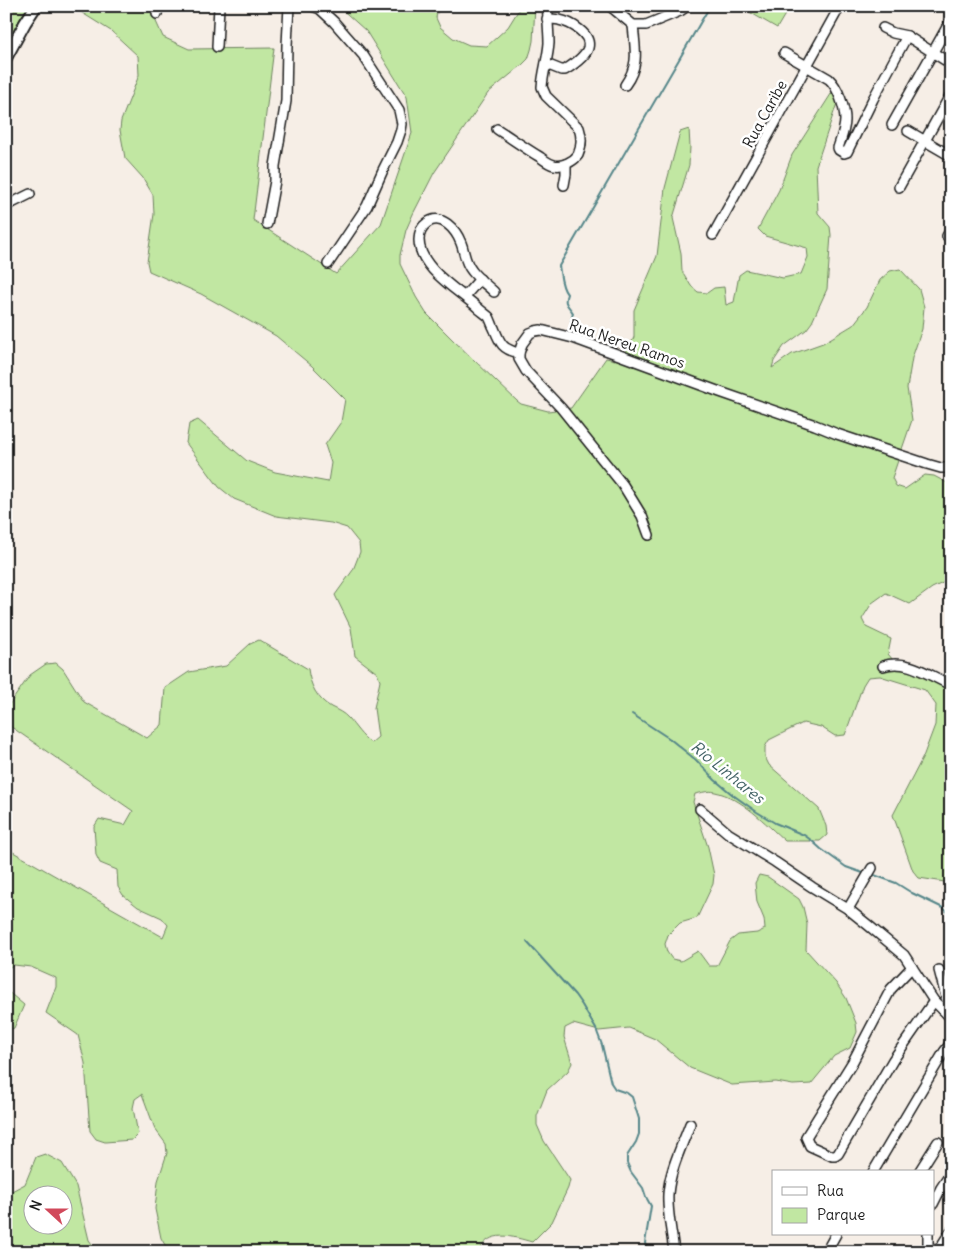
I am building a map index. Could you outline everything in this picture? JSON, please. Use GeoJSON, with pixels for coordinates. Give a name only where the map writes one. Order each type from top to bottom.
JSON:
{"type":"FeatureCollection","features":[{"type":"Feature","properties":{"kind":"main road"},"geometry":{"type":"LineString","coordinates":[[6,58],[36,6]]}},
{"type":"Feature","properties":{"kind":"street"},"geometry":{"type":"LineString","coordinates":[[217,47],[219,6]]}},
{"type":"Feature","properties":{"kind":"street"},"geometry":{"type":"LineString","coordinates":[[267,224],[286,101],[289,6]]}},
{"type":"Feature","properties":{"kind":"street"},"geometry":{"type":"LineString","coordinates":[[312,6],[334,22],[362,55],[399,110],[402,124],[397,142],[367,206],[328,264]]}},
{"type":"Feature","properties":{"kind":"street"},"geometry":{"type":"LineString","coordinates":[[497,129],[553,165],[566,164],[579,153],[581,134],[579,128],[543,92],[542,87],[549,43],[548,6]]}},
{"type":"Feature","properties":{"kind":"street"},"geometry":{"type":"LineString","coordinates":[[610,6],[633,25],[646,25],[680,11],[687,6]]}},
{"type":"Feature","properties":{"kind":"street","name":"Rua Caribe"},"geometry":{"type":"LineString","coordinates":[[713,235],[840,6]]}},
{"type":"Feature","properties":{"kind":"street"},"geometry":{"type":"LineString","coordinates":[[546,64],[565,70],[585,55],[589,44],[584,35],[574,26],[559,20],[547,19]]}},
{"type":"Feature","properties":{"kind":"street"},"geometry":{"type":"LineString","coordinates":[[892,125],[951,20]]}},
{"type":"Feature","properties":{"kind":"street"},"geometry":{"type":"LineString","coordinates":[[626,85],[634,71],[636,61],[633,25]]}},
{"type":"Feature","properties":{"kind":"street"},"geometry":{"type":"LineString","coordinates":[[883,28],[893,33],[907,36],[951,64]]}},
{"type":"Feature","properties":{"kind":"street"},"geometry":{"type":"LineString","coordinates":[[784,53],[829,79],[836,87],[845,119],[838,148],[841,153],[844,153],[847,152],[907,36]]}},
{"type":"Feature","properties":{"kind":"street"},"geometry":{"type":"LineString","coordinates":[[899,187],[951,94]]}},
{"type":"Feature","properties":{"kind":"street"},"geometry":{"type":"LineString","coordinates":[[908,131],[951,156]]}},
{"type":"Feature","properties":{"kind":"street"},"geometry":{"type":"LineString","coordinates":[[564,185],[566,164]]}},
{"type":"Feature","properties":{"kind":"street"},"geometry":{"type":"LineString","coordinates":[[6,206],[30,194]]}},
{"type":"Feature","properties":{"kind":"street"},"geometry":{"type":"LineString","coordinates":[[494,292],[472,271],[467,263],[460,240],[447,223],[437,219],[425,224],[419,234],[419,243],[420,250],[426,260],[435,272],[489,318],[500,342],[506,349],[519,353],[519,359],[526,371],[561,408],[629,493],[650,535]]}},
{"type":"Feature","properties":{"kind":"street"},"geometry":{"type":"LineString","coordinates":[[465,296],[480,279]]}},
{"type":"Feature","properties":{"kind":"street","name":"Rua Nereu Ramos"},"geometry":{"type":"LineString","coordinates":[[519,353],[526,337],[535,331],[541,330],[573,338],[837,434],[927,464],[941,468],[951,468]]}},
{"type":"Feature","properties":{"kind":"street"},"geometry":{"type":"LineString","coordinates":[[883,666],[895,663],[905,664],[951,685]]}},
{"type":"Feature","properties":{"kind":"street"},"geometry":{"type":"LineString","coordinates":[[700,809],[728,833],[848,909],[900,951],[934,1001],[951,1016]]}},
{"type":"Feature","properties":{"kind":"street"},"geometry":{"type":"LineString","coordinates":[[848,909],[872,868]]}},
{"type":"Feature","properties":{"kind":"street"},"geometry":{"type":"LineString","coordinates":[[912,967],[892,989],[852,1063],[806,1137],[810,1146],[832,1156],[838,1154],[893,1060],[934,1001]]}},
{"type":"Feature","properties":{"kind":"street"},"geometry":{"type":"LineString","coordinates":[[939,970],[951,1016]]}},
{"type":"Feature","properties":{"kind":"street"},"geometry":{"type":"LineString","coordinates":[[874,1170],[951,1043]]}},
{"type":"Feature","properties":{"kind":"street"},"geometry":{"type":"LineString","coordinates":[[674,1252],[668,1193],[674,1166],[690,1124]]}},
{"type":"Feature","properties":{"kind":"street"},"geometry":{"type":"LineString","coordinates":[[920,1170],[938,1142]]}},
{"type":"Feature","properties":{"kind":"street"},"geometry":{"type":"LineString","coordinates":[[934,1202],[951,1173]]}},
{"type":"Feature","properties":{"kind":"street"},"geometry":{"type":"LineString","coordinates":[[928,1236],[928,1251],[940,1248],[951,1231]]}},
{"type":"Feature","properties":{"kind":"street"},"geometry":{"type":"LineString","coordinates":[[826,1252],[835,1236]]}},
{"type":"Feature","properties":{"kind":"green space"},"geometry":{"type":"Polygon","coordinates":[[[6,6],[30,6],[22,15],[6,44],[6,6]]]}},
{"type":"Feature","properties":{"kind":"green space"},"geometry":{"type":"Polygon","coordinates":[[[71,6],[149,6],[163,37],[189,49],[274,48],[253,220],[336,274],[381,224],[412,133],[407,97],[366,31],[338,6],[438,6],[436,18],[440,27],[453,38],[469,45],[487,46],[508,27],[521,6],[535,6],[533,41],[528,59],[488,93],[434,173],[406,230],[400,255],[400,264],[426,313],[521,404],[548,411],[571,408],[606,358],[615,360],[630,346],[634,337],[634,310],[657,256],[665,188],[680,132],[689,129],[689,165],[673,218],[681,253],[682,271],[691,286],[698,292],[707,293],[714,288],[724,287],[726,305],[734,302],[739,275],[746,270],[783,278],[801,274],[808,257],[807,248],[765,236],[758,229],[779,190],[792,155],[833,91],[839,97],[816,166],[818,213],[830,227],[831,235],[827,289],[812,322],[806,330],[784,346],[774,361],[772,368],[792,354],[823,343],[853,325],[867,307],[880,280],[890,271],[900,269],[919,289],[924,307],[922,329],[912,358],[907,388],[912,420],[892,478],[896,486],[905,489],[925,475],[934,476],[951,485],[951,579],[932,588],[910,604],[886,593],[872,603],[862,619],[866,627],[891,639],[888,654],[899,667],[951,690],[951,883],[919,878],[913,871],[893,815],[923,757],[935,725],[936,705],[925,690],[880,676],[868,677],[863,685],[845,735],[835,736],[821,727],[803,723],[769,740],[765,747],[765,757],[769,765],[819,809],[826,826],[827,835],[820,841],[785,841],[753,812],[734,799],[713,791],[695,794],[693,802],[708,847],[714,875],[713,884],[697,918],[680,923],[668,935],[665,944],[667,952],[672,959],[681,961],[698,951],[709,966],[717,966],[730,941],[738,935],[757,933],[765,929],[764,919],[757,902],[755,883],[759,875],[768,877],[799,899],[807,924],[806,950],[836,983],[846,998],[856,1023],[857,1032],[850,1048],[834,1056],[811,1084],[793,1085],[776,1082],[732,1085],[690,1068],[655,1039],[629,1028],[599,1031],[573,1024],[565,1028],[564,1037],[572,1063],[568,1071],[547,1090],[537,1116],[537,1125],[544,1141],[570,1180],[552,1222],[532,1242],[510,1237],[495,1237],[483,1244],[479,1252],[169,1252],[161,1238],[155,1209],[158,1181],[167,1153],[166,1144],[155,1129],[142,1094],[135,1099],[133,1108],[138,1134],[132,1140],[105,1142],[96,1139],[90,1131],[85,1063],[78,1035],[46,1013],[56,987],[56,978],[31,967],[14,965],[6,969],[6,848],[163,937],[168,925],[162,918],[138,907],[123,895],[118,887],[117,870],[100,863],[96,855],[94,827],[99,819],[125,825],[133,811],[7,724],[6,713],[9,705],[30,675],[46,664],[56,663],[63,669],[84,702],[147,738],[162,725],[165,688],[189,672],[226,666],[250,644],[259,640],[308,669],[310,681],[318,696],[326,704],[346,716],[367,740],[371,743],[378,737],[374,708],[380,681],[377,673],[355,656],[351,628],[335,595],[353,570],[360,552],[359,543],[347,528],[331,523],[276,516],[234,499],[219,487],[186,443],[189,424],[198,420],[247,461],[275,472],[328,482],[331,463],[325,445],[341,422],[345,399],[312,366],[276,336],[201,294],[149,271],[147,262],[154,214],[153,195],[143,178],[125,158],[120,130],[121,121],[139,75],[138,56],[111,31],[71,6]]]}},
{"type":"Feature","properties":{"kind":"green space"},"geometry":{"type":"Polygon","coordinates":[[[739,6],[790,6],[777,28],[739,6]]]}},
{"type":"Feature","properties":{"kind":"green space"},"geometry":{"type":"Polygon","coordinates":[[[6,990],[24,1005],[14,1028],[6,1031],[6,990]]]}},
{"type":"Feature","properties":{"kind":"green space"},"geometry":{"type":"Polygon","coordinates":[[[45,1154],[62,1163],[76,1186],[89,1240],[98,1252],[6,1252],[6,1194],[25,1184],[36,1157],[45,1154]]]}},
{"type":"Feature","properties":{"kind":"waterway"},"geometry":{"type":"LineString","coordinates":[[574,325],[571,322],[573,313],[566,303],[567,294],[562,285],[559,266],[710,6]]}},
{"type":"Feature","properties":{"kind":"waterway","name":"Rio Linhares"},"geometry":{"type":"LineString","coordinates":[[632,714],[670,739],[696,760],[715,780],[757,812],[775,823],[804,835],[846,867],[863,873]]}},
{"type":"Feature","properties":{"kind":"waterway","name":"Rio Linhares"},"geometry":{"type":"LineString","coordinates":[[874,875],[896,883],[943,908],[951,915]]}},
{"type":"Feature","properties":{"kind":"waterway"},"geometry":{"type":"LineString","coordinates":[[527,942],[582,1005],[596,1029],[602,1045],[611,1083],[615,1089],[632,1097],[639,1119],[639,1134],[627,1156],[627,1163],[643,1188],[651,1206],[645,1243],[647,1252]]}}]}
